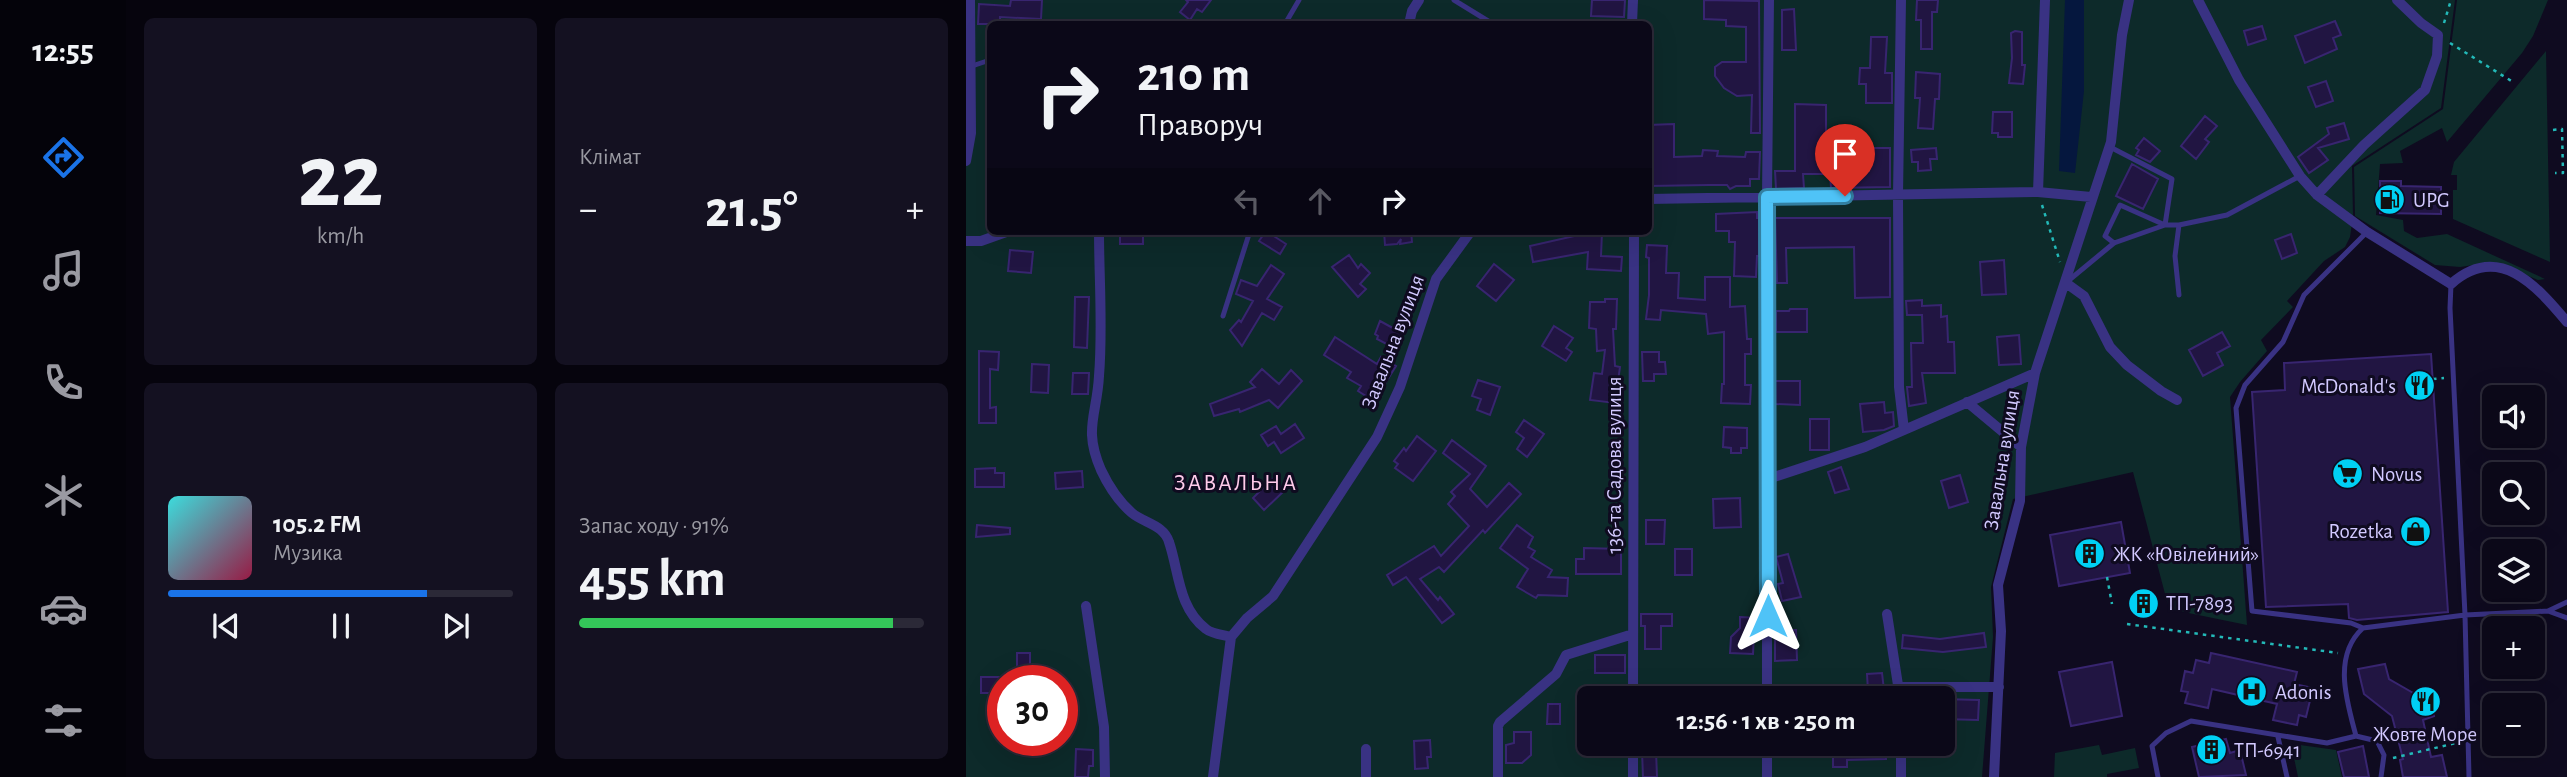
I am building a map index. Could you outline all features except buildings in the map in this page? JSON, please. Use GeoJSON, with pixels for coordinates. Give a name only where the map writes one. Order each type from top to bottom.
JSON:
{"type":"FeatureCollection","features":[{"type":"Feature","properties":{"kind":"street"},"geometry":{"type":"LineString","coordinates":[[966,161],[971,133],[970,0]]}},
{"type":"Feature","properties":{"kind":"street"},"geometry":{"type":"LineString","coordinates":[[1410,21],[1419,0]]}},
{"type":"Feature","properties":{"kind":"street"},"geometry":{"type":"LineString","coordinates":[[1632,21],[1633,0]]}},
{"type":"Feature","properties":{"kind":"street"},"geometry":{"type":"LineString","coordinates":[[1767,686],[1769,0]]}},
{"type":"Feature","properties":{"kind":"street"},"geometry":{"type":"LineString","coordinates":[[1901,0],[1899,387],[1904,430]]}},
{"type":"Feature","properties":{"kind":"street"},"geometry":{"type":"LineString","coordinates":[[2038,192],[2045,0]]}},
{"type":"Feature","properties":{"kind":"street","name":"Завальна вулиця"},"geometry":{"type":"LineString","coordinates":[[1994,777],[2001,631],[1998,585],[2020,500],[2021,447],[2035,373],[2066,283],[2091,197],[2110,147],[2122,35],[2129,0]]}},
{"type":"Feature","properties":{"kind":"street"},"geometry":{"type":"LineString","coordinates":[[2198,0],[2239,80],[2300,176],[2317,195],[2367,232],[2451,285],[2465,272],[2481,266],[2507,270],[2544,293],[2567,322]]}},
{"type":"Feature","properties":{"kind":"street"},"geometry":{"type":"LineString","coordinates":[[2317,195],[2364,145],[2424,90],[2437,56],[2438,35],[2397,0]]}},
{"type":"Feature","properties":{"kind":"street"},"geometry":{"type":"LineString","coordinates":[[1652,199],[2038,192],[2091,197]]}},
{"type":"Feature","properties":{"kind":"street"},"geometry":{"type":"LineString","coordinates":[[966,247],[966,239],[981,240],[997,235]]}},
{"type":"Feature","properties":{"kind":"street"},"geometry":{"type":"LineString","coordinates":[[1099,235],[1100,378],[1093,410],[1091,440],[1101,470],[1114,496],[1135,515],[1159,528],[1169,539],[1177,578],[1187,607],[1206,630],[1231,637],[1213,777]]}},
{"type":"Feature","properties":{"kind":"street","name":"Завальна вулиця"},"geometry":{"type":"LineString","coordinates":[[1231,637],[1247,618],[1273,596],[1377,437],[1400,387],[1436,279],[1468,235]]}},
{"type":"Feature","properties":{"kind":"street","name":"136-та Садова вулиця"},"geometry":{"type":"LineString","coordinates":[[1633,686],[1634,235]]}},
{"type":"Feature","properties":{"kind":"street"},"geometry":{"type":"LineString","coordinates":[[2066,283],[2084,296],[2110,347],[2127,365],[2177,400]]}},
{"type":"Feature","properties":{"kind":"street"},"geometry":{"type":"LineString","coordinates":[[1768,479],[1865,447],[2035,373]]}},
{"type":"Feature","properties":{"kind":"street"},"geometry":{"type":"LineString","coordinates":[[1967,402],[2021,447]]}},
{"type":"Feature","properties":{"kind":"street"},"geometry":{"type":"LineString","coordinates":[[1086,606],[1104,727],[1105,777]]}},
{"type":"Feature","properties":{"kind":"street"},"geometry":{"type":"LineString","coordinates":[[1887,614],[1898,686]]}},
{"type":"Feature","properties":{"kind":"street"},"geometry":{"type":"LineString","coordinates":[[1498,777],[1500,722],[1556,674],[1566,655],[1633,634]]}},
{"type":"Feature","properties":{"kind":"street"},"geometry":{"type":"LineString","coordinates":[[1955,689],[1998,687]]}},
{"type":"Feature","properties":{"kind":"street"},"geometry":{"type":"LineString","coordinates":[[1366,749],[1366,777]]}},
{"type":"Feature","properties":{"kind":"street"},"geometry":{"type":"LineString","coordinates":[[1633,756],[1633,777]]}},
{"type":"Feature","properties":{"kind":"street"},"geometry":{"type":"LineString","coordinates":[[1767,756],[1767,777]]}},
{"type":"Feature","properties":{"kind":"street"},"geometry":{"type":"LineString","coordinates":[[1901,756],[1902,777]]}},
{"type":"Feature","properties":{"kind":"lane"},"geometry":{"type":"LineString","coordinates":[[1287,21],[1298,0]]}},
{"type":"Feature","properties":{"kind":"lane"},"geometry":{"type":"LineString","coordinates":[[1454,0],[1488,21]]}},
{"type":"Feature","properties":{"kind":"lane"},"geometry":{"type":"LineString","coordinates":[[969,72],[972,66],[987,61]]}},
{"type":"Feature","properties":{"kind":"lane"},"geometry":{"type":"LineString","coordinates":[[2110,147],[2172,179],[2165,226]]}},
{"type":"Feature","properties":{"kind":"lane"},"geometry":{"type":"LineString","coordinates":[[2066,283],[2114,243],[2165,226],[2227,215],[2300,176]]}},
{"type":"Feature","properties":{"kind":"lane"},"geometry":{"type":"LineString","coordinates":[[2114,243],[2105,236],[2120,205],[2165,226]]}},
{"type":"Feature","properties":{"kind":"lane"},"geometry":{"type":"LineString","coordinates":[[2179,225],[2175,256],[2179,295]]}},
{"type":"Feature","properties":{"kind":"lane"},"geometry":{"type":"LineString","coordinates":[[2367,232],[2304,295],[2283,342],[2245,385],[2236,408],[2252,611],[2351,623],[2363,628],[2465,615],[2548,611],[2567,602]]}},
{"type":"Feature","properties":{"kind":"lane"},"geometry":{"type":"LineString","coordinates":[[1223,316],[1249,235]]}},
{"type":"Feature","properties":{"kind":"lane"},"geometry":{"type":"LineString","coordinates":[[2451,285],[2469,777]]}},
{"type":"Feature","properties":{"kind":"lane"},"geometry":{"type":"LineString","coordinates":[[2548,611],[2567,618]]}},
{"type":"Feature","properties":{"kind":"lane"},"geometry":{"type":"LineString","coordinates":[[2356,736],[2343,681],[2353,637],[2363,628]]}},
{"type":"Feature","properties":{"kind":"lane"},"geometry":{"type":"LineString","coordinates":[[2158,777],[2152,746],[2166,733],[2191,721],[2327,743],[2356,736],[2377,741],[2384,755],[2384,774],[2381,777]]}},
{"type":"Feature","properties":{"kind":"lane"},"geometry":{"type":"LineString","coordinates":[[2278,737],[2287,777]]}},
{"type":"Feature","properties":{"kind":"path"},"geometry":{"type":"LineString","coordinates":[[2451,0],[2447,17],[2438,35],[2513,82]]}},
{"type":"Feature","properties":{"kind":"path"},"geometry":{"type":"LineString","coordinates":[[2553,130],[2562,130],[2563,173],[2555,173]]}},
{"type":"Feature","properties":{"kind":"path"},"geometry":{"type":"LineString","coordinates":[[2038,192],[2066,283]]}},
{"type":"Feature","properties":{"kind":"path"},"geometry":{"type":"LineString","coordinates":[[2433,379],[2444,378]]}},
{"type":"Feature","properties":{"kind":"path"},"geometry":{"type":"LineString","coordinates":[[2107,577],[2112,604]]}},
{"type":"Feature","properties":{"kind":"path"},"geometry":{"type":"LineString","coordinates":[[2127,624],[2348,655]]}},
{"type":"Feature","properties":{"kind":"path"},"geometry":{"type":"LineString","coordinates":[[2393,758],[2456,743]]}},
{"type":"Feature","properties":{"kind":"green space"},"geometry":{"type":"Polygon","coordinates":[[[966,0],[2455,0],[2441,108],[2352,166],[2353,216],[2350,237],[2345,247],[2324,261],[2287,301],[2293,307],[2261,340],[2267,351],[2230,397],[2247,625],[2169,609],[2133,472],[2013,499],[1991,587],[1993,637],[1982,777],[966,777],[966,0]]]}},
{"type":"Feature","properties":{"kind":"green space"},"geometry":{"type":"Polygon","coordinates":[[[2457,0],[2548,0],[2533,36],[2522,53],[2447,142],[2442,128],[2400,151],[2403,163],[2380,164],[2376,215],[2403,220],[2404,231],[2417,238],[2447,234],[2545,279],[2538,280],[2494,262],[2460,267],[2435,265],[2355,216],[2354,167],[2443,109],[2457,0]]]}},
{"type":"Feature","properties":{"kind":"green space"},"geometry":{"type":"Polygon","coordinates":[[[2546,51],[2550,262],[2453,219],[2453,190],[2457,190],[2457,175],[2451,175],[2454,162],[2546,51]]]}},
{"type":"Feature","properties":{"kind":"green space"},"geometry":{"type":"Polygon","coordinates":[[[2099,745],[2102,755],[2135,748],[2139,768],[2107,774],[2107,777],[2054,777],[2055,753],[2099,745]]]}},
{"type":"Feature","properties":{"kind":"green space"},"geometry":{"type":"Polygon","coordinates":[[[2300,745],[2336,750],[2342,777],[2298,777],[2293,753],[2300,745]]]}},
{"type":"Feature","properties":{"kind":"water"},"geometry":{"type":"Polygon","coordinates":[[[2065,0],[2084,0],[2084,91],[2075,173],[2059,171],[2065,0]]]}},
{"type":"Feature","properties":{"kind":"place","name":"UPG"},"geometry":{"type":"Point","coordinates":[2390,200]}},
{"type":"Feature","properties":{"kind":"place","name":"McDonald's"},"geometry":{"type":"Point","coordinates":[2419,386]}},
{"type":"Feature","properties":{"kind":"place","name":"Novus"},"geometry":{"type":"Point","coordinates":[2348,474]}},
{"type":"Feature","properties":{"kind":"place","name":"Rozetka"},"geometry":{"type":"Point","coordinates":[2416,531]}},
{"type":"Feature","properties":{"kind":"place","name":"ЖК «Ювілейний»"},"geometry":{"type":"Point","coordinates":[2090,554]}},
{"type":"Feature","properties":{"kind":"place","name":"ТП-7893"},"geometry":{"type":"Point","coordinates":[2143,603]}},
{"type":"Feature","properties":{"kind":"place","name":"Adonis"},"geometry":{"type":"Point","coordinates":[2252,692]}},
{"type":"Feature","properties":{"kind":"place","name":"Жовте Море"},"geometry":{"type":"Point","coordinates":[2425,702]}},
{"type":"Feature","properties":{"kind":"place","name":"ТП-6941"},"geometry":{"type":"Point","coordinates":[2211,750]}},
{"type":"Feature","properties":{"kind":"district","name":"ЗАВАЛЬНА"},"geometry":{"type":"Point","coordinates":[1236,483]}},
{"type":"Feature","properties":{"kind":"route"},"geometry":{"type":"LineString","coordinates":[[1768,616],[1767,197],[1845,196]]}}]}
